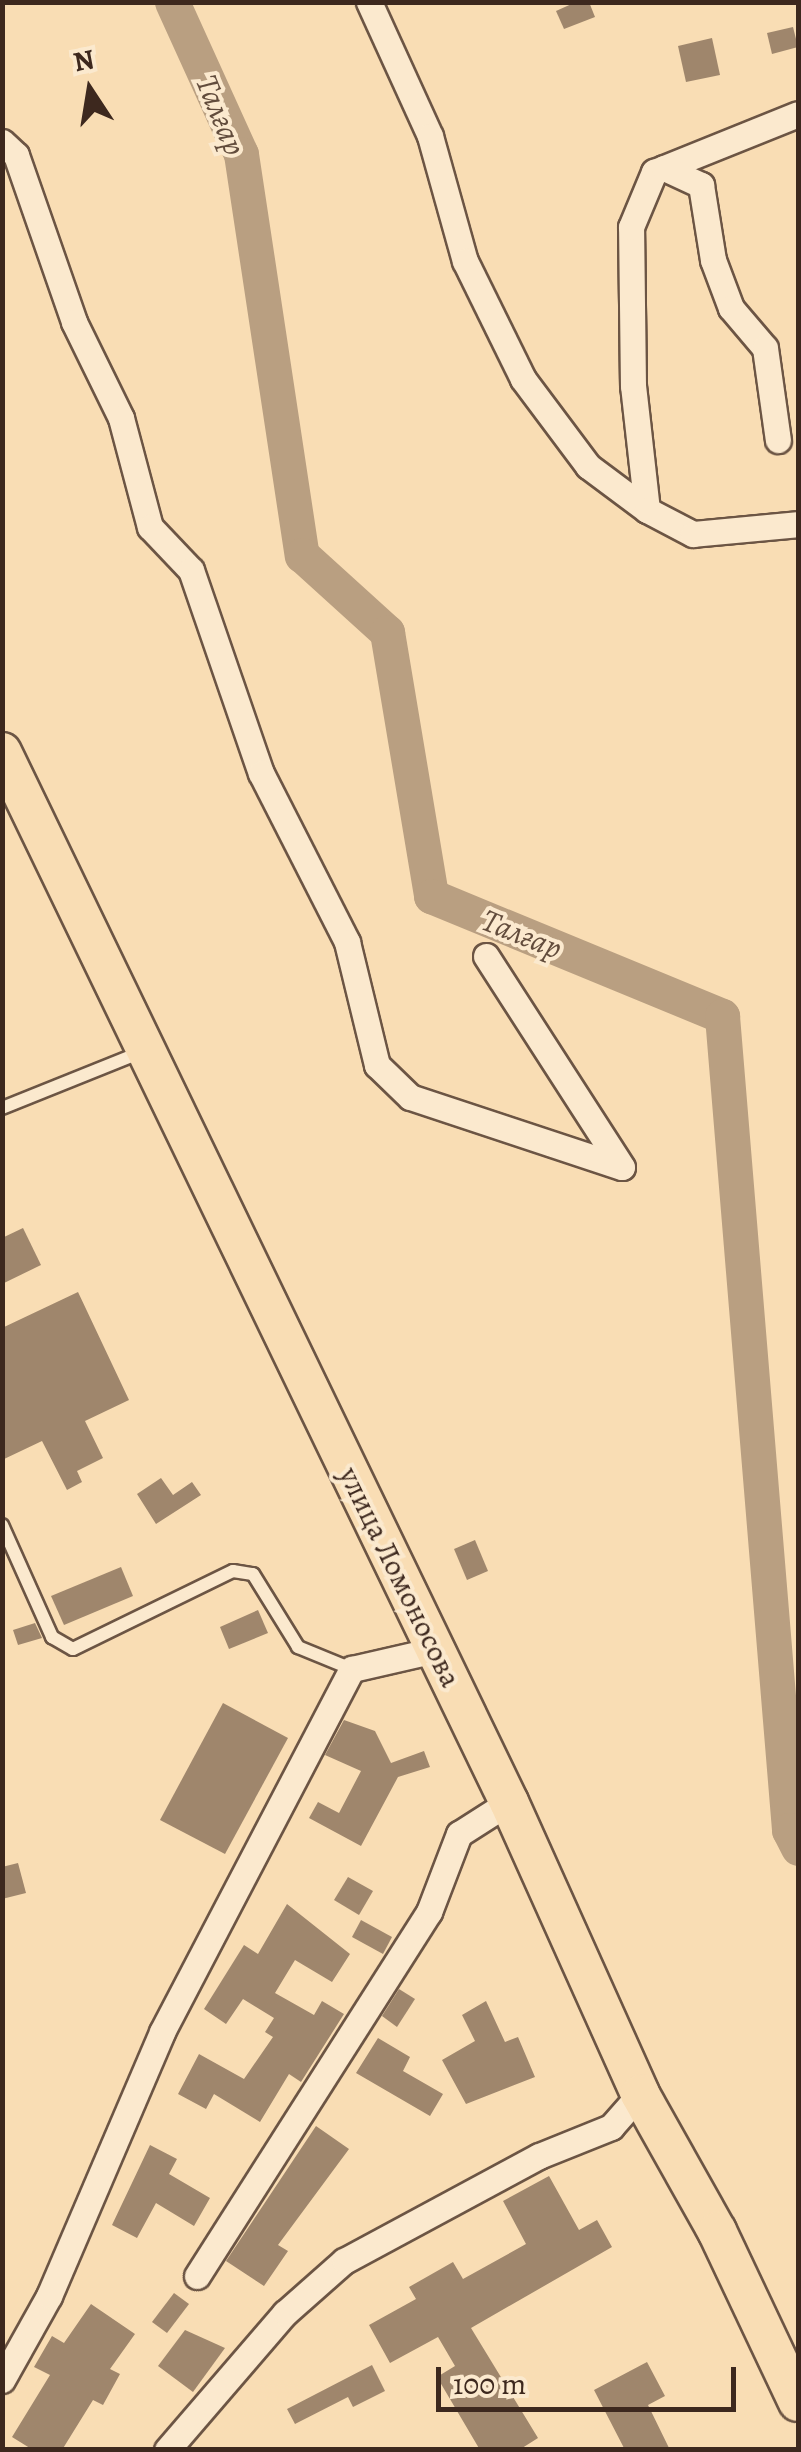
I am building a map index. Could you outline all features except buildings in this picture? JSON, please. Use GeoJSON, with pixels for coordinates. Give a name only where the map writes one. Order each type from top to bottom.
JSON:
{"type":"FeatureCollection","features":[{"type":"Feature","properties":{"kind":"main road","name":"улица Ломоносова"},"geometry":{"type":"LineString","coordinates":[[2,752],[508,1802],[640,2094],[716,2230],[798,2402]]}},
{"type":"Feature","properties":{"kind":"street"},"geometry":{"type":"LineString","coordinates":[[370,2],[430,136],[465,262],[523,379],[588,466],[647,510],[693,534],[798,524]]}},
{"type":"Feature","properties":{"kind":"street"},"geometry":{"type":"LineString","coordinates":[[647,510],[633,386],[631,227],[654,172],[798,114]]}},
{"type":"Feature","properties":{"kind":"street"},"geometry":{"type":"LineString","coordinates":[[2,142],[16,155],[74,322],[121,418],[150,527],[191,570],[261,774],[348,942],[376,1065],[410,1098],[622,1167],[486,956]]}},
{"type":"Feature","properties":{"kind":"street"},"geometry":{"type":"LineString","coordinates":[[664,168],[701,185],[713,260],[731,308],[765,348],[778,440]]}},
{"type":"Feature","properties":{"kind":"street"},"geometry":{"type":"LineString","coordinates":[[2,2380],[49,2296],[162,2032],[352,1669],[435,1650]]}},
{"type":"Feature","properties":{"kind":"street"},"geometry":{"type":"LineString","coordinates":[[198,2276],[430,1912],[460,1834],[508,1802]]}},
{"type":"Feature","properties":{"kind":"street"},"geometry":{"type":"LineString","coordinates":[[167,2450],[285,2313],[344,2261],[539,2156],[611,2127],[640,2094]]}},
{"type":"Feature","properties":{"kind":"lane"},"geometry":{"type":"LineString","coordinates":[[2,1108],[146,1050]]}},
{"type":"Feature","properties":{"kind":"lane"},"geometry":{"type":"LineString","coordinates":[[2,1525],[52,1637],[73,1648],[233,1572],[254,1574],[298,1647],[352,1669]]}},
{"type":"Feature","properties":{"kind":"waterway","name":"Талғар"},"geometry":{"type":"LineString","coordinates":[[172,2],[241,154],[302,555],[387,632],[431,896],[722,1016],[789,1830],[798,1848]]}}]}
